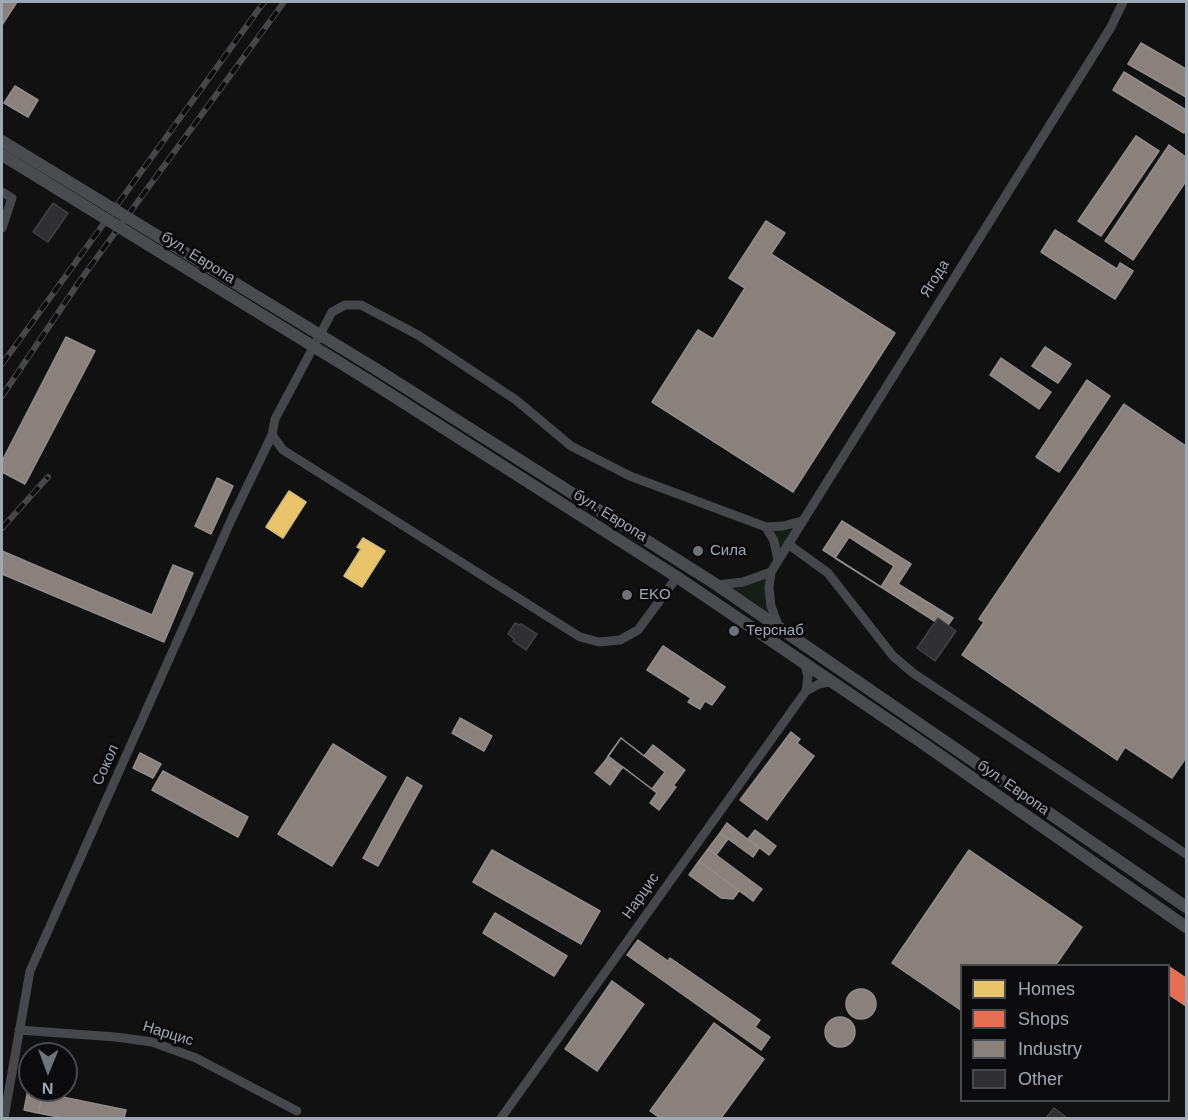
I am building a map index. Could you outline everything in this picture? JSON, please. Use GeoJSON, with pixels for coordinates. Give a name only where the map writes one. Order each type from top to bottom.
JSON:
{"type":"FeatureCollection","features":[{"type":"Feature","properties":{"kind":"main road","name":"бул. Европа"},"geometry":{"type":"LineString","coordinates":[[2,141],[376,369],[717,585],[1186,907]]}},
{"type":"Feature","properties":{"kind":"main road","name":"бул. Европа"},"geometry":{"type":"LineString","coordinates":[[2,155],[368,380],[677,577],[1186,927]]}},
{"type":"Feature","properties":{"kind":"street","name":"Ягода"},"geometry":{"type":"LineString","coordinates":[[771,572],[1111,27],[1124,2]]}},
{"type":"Feature","properties":{"kind":"street"},"geometry":{"type":"LineString","coordinates":[[2,192],[12,198],[2,228]]}},
{"type":"Feature","properties":{"kind":"street","name":"Сокол"},"geometry":{"type":"LineString","coordinates":[[4,1119],[30,972],[272,435],[275,419],[332,312],[345,305],[361,305],[418,335],[516,400],[571,446],[603,464],[766,527]]}},
{"type":"Feature","properties":{"kind":"street"},"geometry":{"type":"LineString","coordinates":[[272,435],[283,450],[580,637],[599,642],[620,640],[638,630],[677,577]]}},
{"type":"Feature","properties":{"kind":"street"},"geometry":{"type":"LineString","coordinates":[[778,560],[774,542],[766,527],[783,526],[802,521]]}},
{"type":"Feature","properties":{"kind":"street"},"geometry":{"type":"LineString","coordinates":[[788,544],[828,573],[892,656],[913,673],[1186,854]]}},
{"type":"Feature","properties":{"kind":"street"},"geometry":{"type":"LineString","coordinates":[[717,585],[743,582],[771,572],[769,588],[771,606],[779,627]]}},
{"type":"Feature","properties":{"kind":"street"},"geometry":{"type":"LineString","coordinates":[[805,664],[808,677],[806,691]]}},
{"type":"Feature","properties":{"kind":"street"},"geometry":{"type":"LineString","coordinates":[[806,691],[819,684],[830,682]]}},
{"type":"Feature","properties":{"kind":"street","name":"Нарцис"},"geometry":{"type":"LineString","coordinates":[[501,1119],[806,691]]}},
{"type":"Feature","properties":{"kind":"street","name":"Нарцис"},"geometry":{"type":"LineString","coordinates":[[19,1030],[116,1036],[152,1042],[196,1058],[297,1111]]}},
{"type":"Feature","properties":{"kind":"shaded area"},"geometry":{"type":"Polygon","coordinates":[[[802,521],[778,560],[766,527],[802,521]]]}},
{"type":"Feature","properties":{"kind":"shaded area"},"geometry":{"type":"Polygon","coordinates":[[[771,572],[769,588],[779,627],[717,585],[771,572]]]}},
{"type":"Feature","properties":{"kind":"building: Homes"},"geometry":{"type":"Polygon","coordinates":[[[289,491],[306,502],[283,538],[266,527],[289,491]]]}},
{"type":"Feature","properties":{"kind":"building: Homes"},"geometry":{"type":"Polygon","coordinates":[[[363,538],[385,551],[362,587],[344,576],[361,549],[357,547],[363,538]]]}},
{"type":"Feature","properties":{"kind":"building: Shops"},"geometry":{"type":"Polygon","coordinates":[[[1170,967],[1186,978],[1186,1006],[1170,995],[1170,967]]]}},
{"type":"Feature","properties":{"kind":"building: Industry"},"geometry":{"type":"Polygon","coordinates":[[[2,2],[17,2],[2,25],[2,2]]]}},
{"type":"Feature","properties":{"kind":"building: Industry"},"geometry":{"type":"Polygon","coordinates":[[[1141,43],[1186,69],[1186,97],[1128,64],[1141,43]]]}},
{"type":"Feature","properties":{"kind":"building: Industry"},"geometry":{"type":"Polygon","coordinates":[[[1124,72],[1186,110],[1184,133],[1113,90],[1124,72]]]}},
{"type":"Feature","properties":{"kind":"building: Industry"},"geometry":{"type":"Polygon","coordinates":[[[15,86],[38,100],[28,117],[4,103],[15,86]]]}},
{"type":"Feature","properties":{"kind":"building: Industry"},"geometry":{"type":"Polygon","coordinates":[[[1136,136],[1159,151],[1101,236],[1078,221],[1136,136]]]}},
{"type":"Feature","properties":{"kind":"building: Industry"},"geometry":{"type":"Polygon","coordinates":[[[1169,145],[1186,157],[1186,181],[1133,260],[1105,241],[1169,145]]]}},
{"type":"Feature","properties":{"kind":"building: Industry"},"geometry":{"type":"Polygon","coordinates":[[[766,221],[785,233],[771,254],[895,333],[793,492],[652,402],[698,330],[713,339],[745,288],[729,278],[766,221]]]}},
{"type":"Feature","properties":{"kind":"building: Industry"},"geometry":{"type":"Polygon","coordinates":[[[1055,230],[1117,269],[1120,263],[1133,271],[1115,299],[1041,252],[1055,230]]]}},
{"type":"Feature","properties":{"kind":"building: Industry"},"geometry":{"type":"Polygon","coordinates":[[[66,337],[95,351],[25,484],[2,472],[2,461],[66,337]]]}},
{"type":"Feature","properties":{"kind":"building: Industry"},"geometry":{"type":"Polygon","coordinates":[[[1045,347],[1071,364],[1058,383],[1032,366],[1045,347]]]}},
{"type":"Feature","properties":{"kind":"building: Industry"},"geometry":{"type":"Polygon","coordinates":[[[1001,358],[1051,392],[1039,409],[990,375],[1001,358]]]}},
{"type":"Feature","properties":{"kind":"building: Industry"},"geometry":{"type":"Polygon","coordinates":[[[1087,380],[1110,396],[1059,472],[1036,457],[1087,380]]]}},
{"type":"Feature","properties":{"kind":"building: Industry"},"geometry":{"type":"Polygon","coordinates":[[[1124,404],[1186,446],[1186,760],[1172,778],[1125,747],[1117,760],[962,655],[984,622],[979,619],[1124,404]]]}},
{"type":"Feature","properties":{"kind":"building: Industry"},"geometry":{"type":"Polygon","coordinates":[[[217,478],[233,486],[211,534],[195,526],[217,478]]]}},
{"type":"Feature","properties":{"kind":"building: Industry"},"geometry":{"type":"Polygon","coordinates":[[[842,521],[911,564],[898,584],[953,618],[948,625],[938,618],[936,622],[823,550],[842,521]]]}},
{"type":"Feature","properties":{"kind":"building: Industry"},"geometry":{"type":"Polygon","coordinates":[[[849,537],[894,566],[881,587],[835,558],[849,537]]]}},
{"type":"Feature","properties":{"kind":"building: Industry"},"geometry":{"type":"Polygon","coordinates":[[[2,551],[152,615],[173,565],[193,573],[164,642],[2,574],[2,551]]]}},
{"type":"Feature","properties":{"kind":"building: Industry"},"geometry":{"type":"Polygon","coordinates":[[[663,646],[725,687],[712,705],[705,701],[700,709],[688,702],[691,698],[647,670],[663,646]]]}},
{"type":"Feature","properties":{"kind":"building: Industry"},"geometry":{"type":"Polygon","coordinates":[[[460,718],[492,736],[484,751],[452,733],[460,718]]]}},
{"type":"Feature","properties":{"kind":"building: Industry"},"geometry":{"type":"Polygon","coordinates":[[[791,732],[800,739],[797,743],[814,756],[767,820],[740,800],[791,732]]]}},
{"type":"Feature","properties":{"kind":"building: Industry"},"geometry":{"type":"Polygon","coordinates":[[[621,738],[644,756],[653,745],[685,770],[659,810],[650,803],[657,793],[623,767],[619,772],[605,761],[621,738]]]}},
{"type":"Feature","properties":{"kind":"building: Industry"},"geometry":{"type":"Polygon","coordinates":[[[621,738],[665,772],[652,789],[608,756],[621,738]]]}},
{"type":"Feature","properties":{"kind":"building: Industry"},"geometry":{"type":"Polygon","coordinates":[[[333,744],[386,777],[332,866],[278,834],[333,744]]]}},
{"type":"Feature","properties":{"kind":"building: Industry"},"geometry":{"type":"Polygon","coordinates":[[[140,753],[161,764],[153,778],[133,768],[140,753]]]}},
{"type":"Feature","properties":{"kind":"building: Industry"},"geometry":{"type":"Polygon","coordinates":[[[605,761],[619,772],[610,785],[595,773],[605,761]]]}},
{"type":"Feature","properties":{"kind":"building: Industry"},"geometry":{"type":"Polygon","coordinates":[[[163,771],[248,817],[238,837],[152,790],[163,771]]]}},
{"type":"Feature","properties":{"kind":"building: Industry"},"geometry":{"type":"Polygon","coordinates":[[[407,777],[422,786],[378,866],[363,858],[407,777]]]}},
{"type":"Feature","properties":{"kind":"building: Industry"},"geometry":{"type":"Polygon","coordinates":[[[727,823],[759,848],[753,857],[720,833],[727,823]]]}},
{"type":"Feature","properties":{"kind":"building: Industry"},"geometry":{"type":"Polygon","coordinates":[[[755,830],[776,846],[769,855],[748,839],[755,830]]]}},
{"type":"Feature","properties":{"kind":"building: Industry"},"geometry":{"type":"Polygon","coordinates":[[[720,833],[728,839],[716,855],[708,849],[720,833]]]}},
{"type":"Feature","properties":{"kind":"building: Industry"},"geometry":{"type":"Polygon","coordinates":[[[708,849],[762,889],[753,901],[699,861],[708,849]]]}},
{"type":"Feature","properties":{"kind":"building: Industry"},"geometry":{"type":"Polygon","coordinates":[[[492,850],[600,911],[581,944],[473,882],[492,850]]]}},
{"type":"Feature","properties":{"kind":"building: Industry"},"geometry":{"type":"Polygon","coordinates":[[[969,850],[1082,927],[1056,964],[960,964],[960,1010],[892,963],[969,850]]]}},
{"type":"Feature","properties":{"kind":"building: Industry"},"geometry":{"type":"Polygon","coordinates":[[[699,861],[739,891],[733,899],[721,898],[689,875],[699,861]]]}},
{"type":"Feature","properties":{"kind":"building: Industry"},"geometry":{"type":"Polygon","coordinates":[[[495,913],[567,956],[554,976],[483,933],[495,913]]]}},
{"type":"Feature","properties":{"kind":"building: Industry"},"geometry":{"type":"Polygon","coordinates":[[[638,940],[668,961],[670,958],[760,1020],[755,1027],[770,1037],[761,1050],[627,955],[638,940]]]}},
{"type":"Feature","properties":{"kind":"building: Industry"},"geometry":{"type":"Polygon","coordinates":[[[612,981],[644,1004],[597,1071],[565,1049],[612,981]]]}},
{"type":"Feature","properties":{"kind":"building: Industry"},"geometry":{"type":"Polygon","coordinates":[[[861,989],[872,993],[876,1004],[872,1015],[861,1019],[850,1015],[846,1004],[850,993],[861,989]]]}},
{"type":"Feature","properties":{"kind":"building: Industry"},"geometry":{"type":"Polygon","coordinates":[[[840,1017],[851,1021],[855,1032],[851,1043],[840,1047],[829,1043],[825,1032],[829,1021],[840,1017]]]}},
{"type":"Feature","properties":{"kind":"building: Industry"},"geometry":{"type":"Polygon","coordinates":[[[714,1023],[764,1059],[721,1118],[660,1118],[650,1111],[714,1023]]]}},
{"type":"Feature","properties":{"kind":"building: Industry"},"geometry":{"type":"Polygon","coordinates":[[[78,1100],[126,1110],[124,1118],[63,1118],[38,1113],[41,1102],[78,1102],[78,1100]]]}},
{"type":"Feature","properties":{"kind":"building: Industry"},"geometry":{"type":"Polygon","coordinates":[[[26,1102],[41,1102],[38,1113],[24,1110],[26,1102]]]}},
{"type":"Feature","properties":{"kind":"building: Other"},"geometry":{"type":"Polygon","coordinates":[[[53,203],[68,213],[48,242],[33,232],[53,203]]]}},
{"type":"Feature","properties":{"kind":"building: Other"},"geometry":{"type":"Polygon","coordinates":[[[938,618],[956,631],[935,661],[917,648],[938,618]]]}},
{"type":"Feature","properties":{"kind":"building: Other"},"geometry":{"type":"Polygon","coordinates":[[[515,623],[537,634],[526,650],[513,641],[514,639],[508,634],[515,623]]]}},
{"type":"Feature","properties":{"kind":"building: Other"},"geometry":{"type":"Polygon","coordinates":[[[1054,1108],[1067,1118],[1046,1118],[1054,1108]]]}},
{"type":"Feature","properties":{"kind":"railway"},"geometry":{"type":"LineString","coordinates":[[2,364],[264,2]]}},
{"type":"Feature","properties":{"kind":"railway"},"geometry":{"type":"LineString","coordinates":[[2,396],[79,282],[284,2]]}},
{"type":"Feature","properties":{"kind":"railway"},"geometry":{"type":"LineString","coordinates":[[2,528],[48,477]]}},
{"type":"Feature","properties":{"kind":"place","name":"Сила"},"geometry":{"type":"Point","coordinates":[698,551]}},
{"type":"Feature","properties":{"kind":"place","name":"EKO"},"geometry":{"type":"Point","coordinates":[627,595]}},
{"type":"Feature","properties":{"kind":"place","name":"Терснаб"},"geometry":{"type":"Point","coordinates":[734,631]}}]}
